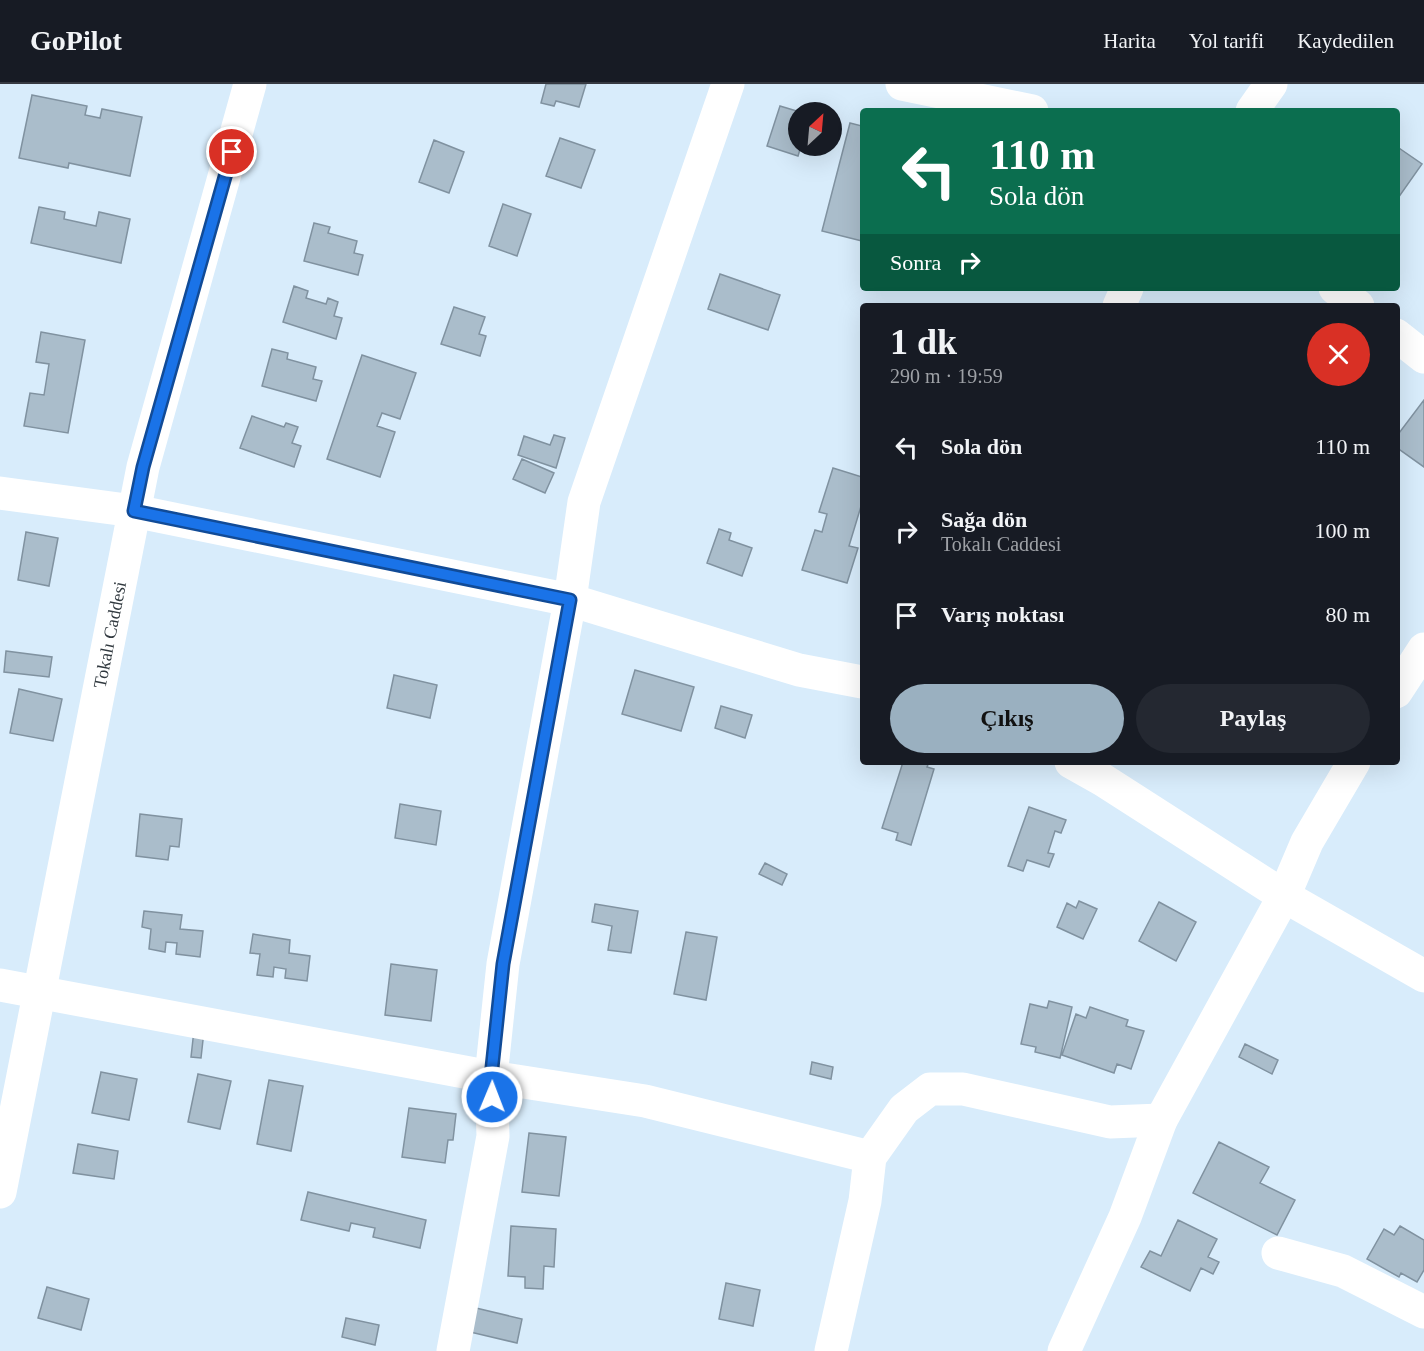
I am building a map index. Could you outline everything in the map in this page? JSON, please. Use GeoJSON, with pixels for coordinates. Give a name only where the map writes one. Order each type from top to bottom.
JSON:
{"type":"FeatureCollection","features":[{"type":"Feature","properties":{"kind":"street","name":"Tokalı Caddesi"},"geometry":{"type":"LineString","coordinates":[[0,1192],[143,467],[250,84]]}},
{"type":"Feature","properties":{"kind":"street"},"geometry":{"type":"LineString","coordinates":[[453,1351],[493,1136],[491,1077],[503,964],[570,600],[584,502],[680,217],[728,84]]}},
{"type":"Feature","properties":{"kind":"street"},"geometry":{"type":"LineString","coordinates":[[902,84],[1018,108]]}},
{"type":"Feature","properties":{"kind":"street"},"geometry":{"type":"LineString","coordinates":[[1254,108],[1271,84]]}},
{"type":"Feature","properties":{"kind":"street"},"geometry":{"type":"LineString","coordinates":[[1339,291],[1354,303]]}},
{"type":"Feature","properties":{"kind":"street"},"geometry":{"type":"LineString","coordinates":[[1400,339],[1424,357]]}},
{"type":"Feature","properties":{"kind":"street"},"geometry":{"type":"LineString","coordinates":[[0,494],[134,511],[570,600],[798,670],[860,682]]}},
{"type":"Feature","properties":{"kind":"street"},"geometry":{"type":"LineString","coordinates":[[1400,686],[1424,649]]}},
{"type":"Feature","properties":{"kind":"street"},"geometry":{"type":"LineString","coordinates":[[1076,765],[1284,896],[1424,976]]}},
{"type":"Feature","properties":{"kind":"street"},"geometry":{"type":"LineString","coordinates":[[1064,1351],[1125,1217],[1161,1120],[1284,896],[1307,842],[1352,765]]}},
{"type":"Feature","properties":{"kind":"street"},"geometry":{"type":"LineString","coordinates":[[0,985],[491,1077],[645,1101],[870,1157]]}},
{"type":"Feature","properties":{"kind":"street"},"geometry":{"type":"LineString","coordinates":[[831,1351],[865,1202],[870,1157],[904,1109],[930,1089],[963,1089],[1110,1122],[1161,1120]]}},
{"type":"Feature","properties":{"kind":"street"},"geometry":{"type":"LineString","coordinates":[[1278,1252],[1343,1271],[1424,1312]]}},
{"type":"Feature","properties":{"kind":"building"},"geometry":{"type":"Polygon","coordinates":[[[546,84],[586,84],[579,107],[556,101],[554,106],[541,103],[546,84]]]}},
{"type":"Feature","properties":{"kind":"building"},"geometry":{"type":"Polygon","coordinates":[[[32,95],[87,106],[85,115],[100,118],[102,109],[142,117],[130,176],[69,163],[68,168],[19,158],[32,95]]]}},
{"type":"Feature","properties":{"kind":"building"},"geometry":{"type":"Polygon","coordinates":[[[780,106],[788,108],[788,153],[767,146],[780,106]]]}},
{"type":"Feature","properties":{"kind":"building"},"geometry":{"type":"Polygon","coordinates":[[[850,123],[860,126],[860,240],[822,231],[850,123]]]}},
{"type":"Feature","properties":{"kind":"building"},"geometry":{"type":"Polygon","coordinates":[[[560,138],[595,150],[581,188],[546,176],[560,138]]]}},
{"type":"Feature","properties":{"kind":"building"},"geometry":{"type":"Polygon","coordinates":[[[434,140],[464,152],[449,193],[419,182],[434,140]]]}},
{"type":"Feature","properties":{"kind":"building"},"geometry":{"type":"Polygon","coordinates":[[[1400,149],[1422,164],[1400,195],[1400,149]]]}},
{"type":"Feature","properties":{"kind":"building"},"geometry":{"type":"Polygon","coordinates":[[[503,204],[531,214],[517,256],[489,246],[503,204]]]}},
{"type":"Feature","properties":{"kind":"building"},"geometry":{"type":"Polygon","coordinates":[[[39,207],[65,212],[64,219],[96,226],[99,212],[130,219],[121,263],[31,243],[39,207]]]}},
{"type":"Feature","properties":{"kind":"building"},"geometry":{"type":"Polygon","coordinates":[[[314,223],[330,227],[328,233],[357,241],[354,253],[363,255],[358,275],[304,261],[314,223]]]}},
{"type":"Feature","properties":{"kind":"building"},"geometry":{"type":"Polygon","coordinates":[[[720,274],[780,295],[768,330],[708,309],[720,274]]]}},
{"type":"Feature","properties":{"kind":"building"},"geometry":{"type":"Polygon","coordinates":[[[294,286],[308,291],[306,298],[326,304],[328,298],[338,302],[334,316],[342,318],[336,339],[283,322],[294,286]]]}},
{"type":"Feature","properties":{"kind":"building"},"geometry":{"type":"Polygon","coordinates":[[[454,307],[485,317],[479,334],[486,336],[480,356],[441,344],[454,307]]]}},
{"type":"Feature","properties":{"kind":"building"},"geometry":{"type":"Polygon","coordinates":[[[41,332],[85,340],[68,433],[24,426],[30,393],[44,395],[49,364],[36,362],[41,332]]]}},
{"type":"Feature","properties":{"kind":"building"},"geometry":{"type":"Polygon","coordinates":[[[272,349],[288,353],[287,359],[316,367],[313,379],[322,381],[316,401],[262,386],[272,349]]]}},
{"type":"Feature","properties":{"kind":"building"},"geometry":{"type":"Polygon","coordinates":[[[362,355],[416,373],[400,419],[382,413],[377,426],[395,432],[380,477],[327,459],[362,355]]]}},
{"type":"Feature","properties":{"kind":"building"},"geometry":{"type":"Polygon","coordinates":[[[1424,400],[1424,467],[1400,450],[1400,432],[1424,400]]]}},
{"type":"Feature","properties":{"kind":"building"},"geometry":{"type":"Polygon","coordinates":[[[252,416],[284,427],[286,423],[298,427],[292,443],[301,446],[294,467],[240,448],[252,416]]]}},
{"type":"Feature","properties":{"kind":"building"},"geometry":{"type":"Polygon","coordinates":[[[554,435],[565,438],[556,468],[518,455],[524,436],[550,445],[554,435]]]}},
{"type":"Feature","properties":{"kind":"building"},"geometry":{"type":"Polygon","coordinates":[[[522,459],[554,473],[545,493],[513,479],[522,459]]]}},
{"type":"Feature","properties":{"kind":"building"},"geometry":{"type":"Polygon","coordinates":[[[833,468],[860,476],[860,510],[849,546],[858,548],[847,583],[802,570],[815,530],[822,532],[827,514],[819,512],[833,468]]]}},
{"type":"Feature","properties":{"kind":"building"},"geometry":{"type":"Polygon","coordinates":[[[719,529],[731,533],[729,540],[752,548],[742,576],[707,563],[719,529]]]}},
{"type":"Feature","properties":{"kind":"building"},"geometry":{"type":"Polygon","coordinates":[[[26,532],[58,538],[49,586],[18,580],[26,532]]]}},
{"type":"Feature","properties":{"kind":"building"},"geometry":{"type":"Polygon","coordinates":[[[6,651],[52,657],[49,677],[4,672],[6,651]]]}},
{"type":"Feature","properties":{"kind":"building"},"geometry":{"type":"Polygon","coordinates":[[[635,670],[694,687],[681,731],[622,714],[635,670]]]}},
{"type":"Feature","properties":{"kind":"building"},"geometry":{"type":"Polygon","coordinates":[[[394,675],[437,685],[430,718],[387,708],[394,675]]]}},
{"type":"Feature","properties":{"kind":"building"},"geometry":{"type":"Polygon","coordinates":[[[19,689],[62,699],[53,741],[10,733],[19,689]]]}},
{"type":"Feature","properties":{"kind":"building"},"geometry":{"type":"Polygon","coordinates":[[[721,706],[752,715],[745,738],[715,728],[721,706]]]}},
{"type":"Feature","properties":{"kind":"building"},"geometry":{"type":"Polygon","coordinates":[[[902,765],[928,765],[927,767],[934,769],[911,845],[896,840],[898,833],[882,828],[902,765]]]}},
{"type":"Feature","properties":{"kind":"building"},"geometry":{"type":"Polygon","coordinates":[[[400,804],[441,811],[436,845],[395,838],[400,804]]]}},
{"type":"Feature","properties":{"kind":"building"},"geometry":{"type":"Polygon","coordinates":[[[1029,807],[1066,820],[1061,833],[1055,831],[1048,853],[1054,854],[1049,867],[1027,860],[1023,871],[1008,866],[1029,807]]]}},
{"type":"Feature","properties":{"kind":"building"},"geometry":{"type":"Polygon","coordinates":[[[140,814],[182,819],[179,847],[170,846],[168,860],[136,856],[140,814]]]}},
{"type":"Feature","properties":{"kind":"building"},"geometry":{"type":"Polygon","coordinates":[[[765,863],[787,874],[782,885],[759,874],[765,863]]]}},
{"type":"Feature","properties":{"kind":"building"},"geometry":{"type":"Polygon","coordinates":[[[1079,901],[1097,909],[1083,939],[1057,927],[1067,903],[1076,908],[1079,901]]]}},
{"type":"Feature","properties":{"kind":"building"},"geometry":{"type":"Polygon","coordinates":[[[1159,902],[1196,922],[1176,961],[1139,941],[1159,902]]]}},
{"type":"Feature","properties":{"kind":"building"},"geometry":{"type":"Polygon","coordinates":[[[595,904],[638,911],[631,953],[608,950],[612,926],[592,922],[595,904]]]}},
{"type":"Feature","properties":{"kind":"building"},"geometry":{"type":"Polygon","coordinates":[[[144,911],[182,915],[180,929],[203,931],[200,957],[176,954],[177,943],[166,942],[165,952],[149,949],[151,929],[142,927],[144,911]]]}},
{"type":"Feature","properties":{"kind":"building"},"geometry":{"type":"Polygon","coordinates":[[[686,932],[717,937],[706,1000],[674,994],[686,932]]]}},
{"type":"Feature","properties":{"kind":"building"},"geometry":{"type":"Polygon","coordinates":[[[253,934],[290,940],[289,953],[310,956],[307,981],[285,978],[286,969],[274,967],[273,977],[257,975],[260,954],[250,953],[253,934]]]}},
{"type":"Feature","properties":{"kind":"building"},"geometry":{"type":"Polygon","coordinates":[[[391,964],[437,970],[431,1021],[385,1015],[391,964]]]}},
{"type":"Feature","properties":{"kind":"building"},"geometry":{"type":"Polygon","coordinates":[[[1049,1001],[1072,1007],[1060,1058],[1035,1052],[1036,1047],[1021,1044],[1030,1004],[1047,1008],[1049,1001]]]}},
{"type":"Feature","properties":{"kind":"building"},"geometry":{"type":"Polygon","coordinates":[[[1090,1007],[1128,1020],[1126,1026],[1144,1031],[1131,1069],[1117,1064],[1114,1073],[1062,1055],[1076,1014],[1086,1018],[1090,1007]]]}},
{"type":"Feature","properties":{"kind":"building"},"geometry":{"type":"Polygon","coordinates":[[[194,1030],[204,1031],[201,1058],[191,1057],[194,1030]]]}},
{"type":"Feature","properties":{"kind":"building"},"geometry":{"type":"Polygon","coordinates":[[[1245,1044],[1278,1060],[1272,1074],[1239,1057],[1245,1044]]]}},
{"type":"Feature","properties":{"kind":"building"},"geometry":{"type":"Polygon","coordinates":[[[812,1062],[833,1067],[831,1079],[810,1074],[812,1062]]]}},
{"type":"Feature","properties":{"kind":"building"},"geometry":{"type":"Polygon","coordinates":[[[101,1072],[137,1079],[129,1120],[92,1113],[101,1072]]]}},
{"type":"Feature","properties":{"kind":"building"},"geometry":{"type":"Polygon","coordinates":[[[198,1074],[231,1081],[220,1129],[188,1122],[198,1074]]]}},
{"type":"Feature","properties":{"kind":"building"},"geometry":{"type":"Polygon","coordinates":[[[269,1080],[303,1086],[291,1151],[257,1144],[269,1080]]]}},
{"type":"Feature","properties":{"kind":"building"},"geometry":{"type":"Polygon","coordinates":[[[409,1108],[456,1114],[453,1140],[448,1140],[445,1163],[402,1157],[409,1108]]]}},
{"type":"Feature","properties":{"kind":"building"},"geometry":{"type":"Polygon","coordinates":[[[529,1133],[566,1137],[559,1196],[522,1192],[529,1133]]]}},
{"type":"Feature","properties":{"kind":"building"},"geometry":{"type":"Polygon","coordinates":[[[1219,1142],[1269,1167],[1260,1183],[1295,1200],[1277,1235],[1193,1193],[1219,1142]]]}},
{"type":"Feature","properties":{"kind":"building"},"geometry":{"type":"Polygon","coordinates":[[[78,1144],[118,1151],[114,1179],[73,1173],[78,1144]]]}},
{"type":"Feature","properties":{"kind":"building"},"geometry":{"type":"Polygon","coordinates":[[[308,1192],[426,1220],[420,1248],[373,1237],[375,1228],[351,1223],[349,1231],[301,1220],[308,1192]]]}},
{"type":"Feature","properties":{"kind":"building"},"geometry":{"type":"Polygon","coordinates":[[[1178,1220],[1217,1239],[1208,1257],[1219,1262],[1213,1274],[1201,1268],[1190,1291],[1141,1267],[1150,1251],[1161,1256],[1178,1220]]]}},
{"type":"Feature","properties":{"kind":"building"},"geometry":{"type":"Polygon","coordinates":[[[511,1226],[556,1229],[554,1267],[544,1266],[543,1289],[525,1288],[525,1277],[508,1276],[511,1226]]]}},
{"type":"Feature","properties":{"kind":"building"},"geometry":{"type":"Polygon","coordinates":[[[1400,1226],[1424,1240],[1424,1270],[1417,1282],[1401,1273],[1399,1277],[1367,1259],[1384,1229],[1394,1235],[1400,1226]]]}},
{"type":"Feature","properties":{"kind":"building"},"geometry":{"type":"Polygon","coordinates":[[[726,1283],[760,1290],[753,1326],[719,1319],[726,1283]]]}},
{"type":"Feature","properties":{"kind":"building"},"geometry":{"type":"Polygon","coordinates":[[[47,1287],[89,1299],[81,1330],[38,1318],[47,1287]]]}},
{"type":"Feature","properties":{"kind":"building"},"geometry":{"type":"Polygon","coordinates":[[[476,1308],[522,1319],[517,1343],[470,1332],[476,1308]]]}},
{"type":"Feature","properties":{"kind":"building"},"geometry":{"type":"Polygon","coordinates":[[[346,1318],[379,1325],[375,1345],[342,1337],[346,1318]]]}},
{"type":"Feature","properties":{"kind":"route"},"geometry":{"type":"LineString","coordinates":[[232,152],[143,467],[134,511],[570,600],[503,964],[491,1077],[492,1097]]}}]}
